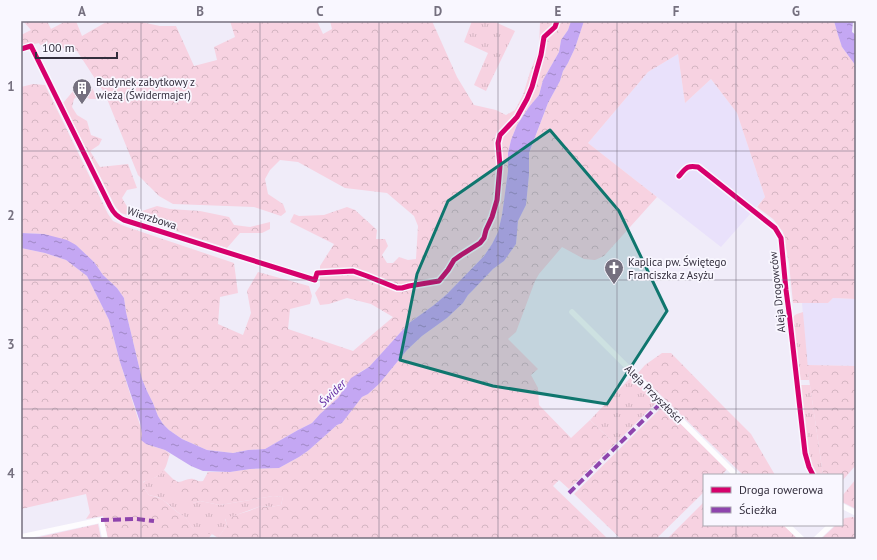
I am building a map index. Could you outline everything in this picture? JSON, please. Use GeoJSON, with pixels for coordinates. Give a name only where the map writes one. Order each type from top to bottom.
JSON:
{"type":"FeatureCollection","features":[{"type":"Feature","properties":{"kind":"street","name":"Wierzbowa"},"geometry":{"type":"LineString","coordinates":[[21,49],[31,46],[113,212],[117,216],[124,220],[315,280]]}},
{"type":"Feature","properties":{"kind":"street","name":"Aleja Drogowców"},"geometry":{"type":"LineString","coordinates":[[679,176],[686,168],[690,166],[698,167],[775,228],[781,238],[805,453],[812,474]]}},
{"type":"Feature","properties":{"kind":"street","name":"Aleja Przyszłości"},"geometry":{"type":"LineString","coordinates":[[572,312],[735,474]]}},
{"type":"Feature","properties":{"kind":"street"},"geometry":{"type":"LineString","coordinates":[[843,506],[856,513]]}},
{"type":"Feature","properties":{"kind":"street"},"geometry":{"type":"LineString","coordinates":[[843,514],[848,509]]}},
{"type":"Feature","properties":{"kind":"street"},"geometry":{"type":"LineString","coordinates":[[21,537],[101,520],[105,539]]}},
{"type":"Feature","properties":{"kind":"street"},"geometry":{"type":"LineString","coordinates":[[788,526],[802,539]]}},
{"type":"Feature","properties":{"kind":"street"},"geometry":{"type":"LineString","coordinates":[[816,539],[830,526]]}},
{"type":"Feature","properties":{"kind":"highlighted area"},"geometry":{"type":"Polygon","coordinates":[[[550,130],[619,211],[667,311],[607,404],[493,386],[400,360],[417,274],[448,201],[550,130]]]}},
{"type":"Feature","properties":{"kind":"shaded area"},"geometry":{"type":"Polygon","coordinates":[[[678,54],[685,103],[711,79],[737,113],[765,197],[721,247],[588,143],[648,72],[678,54]]]}},
{"type":"Feature","properties":{"kind":"shaded area"},"geometry":{"type":"Polygon","coordinates":[[[833,298],[856,299],[856,366],[807,365],[802,303],[828,303],[833,298]]]}},
{"type":"Feature","properties":{"kind":"green space"},"geometry":{"type":"Polygon","coordinates":[[[23,21],[47,21],[51,29],[66,21],[76,21],[82,36],[108,21],[141,21],[160,26],[176,26],[194,66],[217,60],[214,47],[235,37],[230,21],[317,21],[323,34],[332,29],[330,21],[432,21],[457,77],[474,105],[496,110],[506,115],[515,110],[523,95],[539,49],[540,21],[571,21],[568,30],[561,40],[559,52],[543,80],[539,95],[517,125],[511,140],[508,153],[508,171],[502,215],[498,232],[484,256],[447,294],[409,323],[369,367],[360,372],[338,398],[312,423],[265,449],[233,453],[207,450],[182,439],[163,424],[142,379],[124,298],[117,288],[103,275],[94,262],[76,245],[44,234],[21,233],[21,87],[33,84],[45,85],[108,214],[113,221],[234,263],[238,293],[220,297],[218,324],[243,335],[251,313],[247,291],[258,272],[309,286],[312,296],[310,304],[290,309],[288,329],[353,351],[393,317],[371,304],[347,298],[329,304],[320,305],[315,293],[320,286],[320,266],[334,244],[290,222],[294,214],[299,216],[324,215],[347,207],[355,210],[377,230],[376,239],[385,239],[388,246],[382,255],[387,263],[393,263],[399,257],[408,260],[416,259],[418,226],[414,216],[387,193],[345,188],[298,162],[280,160],[270,170],[265,179],[268,194],[283,204],[286,212],[281,216],[254,207],[173,204],[159,196],[138,175],[105,94],[77,51],[62,48],[58,44],[43,49],[39,43],[21,47],[21,35],[31,30],[23,21]]]}},
{"type":"Feature","properties":{"kind":"green space"},"geometry":{"type":"Polygon","coordinates":[[[472,21],[493,21],[515,31],[486,91],[474,85],[488,53],[464,42],[472,21]]]}},
{"type":"Feature","properties":{"kind":"green space"},"geometry":{"type":"Polygon","coordinates":[[[584,21],[834,21],[842,47],[856,66],[856,299],[833,298],[828,303],[793,303],[789,264],[783,232],[773,219],[757,207],[765,197],[737,113],[711,79],[685,103],[678,54],[648,72],[588,143],[657,197],[604,256],[595,260],[584,259],[562,247],[539,274],[516,332],[508,339],[538,369],[531,375],[538,388],[539,405],[571,438],[590,420],[615,444],[569,489],[559,480],[553,486],[608,539],[217,539],[227,525],[225,518],[261,506],[271,507],[281,505],[283,497],[273,496],[220,505],[200,501],[188,503],[174,493],[168,483],[169,479],[173,479],[178,482],[191,479],[203,481],[208,472],[230,472],[250,469],[279,468],[299,457],[337,425],[342,423],[362,397],[368,394],[379,384],[407,350],[422,336],[447,318],[463,303],[468,295],[493,269],[504,261],[516,244],[518,221],[526,205],[529,175],[529,154],[548,103],[575,48],[584,21]]]}},
{"type":"Feature","properties":{"kind":"green space"},"geometry":{"type":"Polygon","coordinates":[[[80,83],[92,88],[98,99],[90,99],[79,94],[74,99],[72,107],[77,115],[87,121],[91,135],[102,139],[99,145],[90,151],[100,167],[128,164],[137,188],[127,190],[122,198],[129,210],[139,212],[157,206],[170,209],[200,211],[229,217],[234,225],[250,227],[270,222],[270,229],[262,233],[240,233],[227,248],[121,213],[115,206],[63,103],[80,83]]]}},
{"type":"Feature","properties":{"kind":"green space"},"geometry":{"type":"Polygon","coordinates":[[[21,248],[45,253],[66,260],[87,276],[109,320],[120,362],[146,444],[165,450],[170,454],[163,472],[152,479],[144,481],[143,487],[149,495],[161,499],[184,516],[197,531],[212,534],[208,539],[108,539],[103,516],[86,519],[90,513],[86,494],[21,509],[21,248]]]}},
{"type":"Feature","properties":{"kind":"green space"},"geometry":{"type":"Polygon","coordinates":[[[803,312],[809,380],[799,380],[792,320],[795,315],[803,312]]]}},
{"type":"Feature","properties":{"kind":"green space"},"geometry":{"type":"Polygon","coordinates":[[[662,353],[671,353],[751,434],[774,474],[742,474],[638,373],[645,365],[662,353]]]}},
{"type":"Feature","properties":{"kind":"green space"},"geometry":{"type":"Polygon","coordinates":[[[807,365],[856,366],[856,465],[843,480],[843,474],[823,474],[807,365]]]}},
{"type":"Feature","properties":{"kind":"green space"},"geometry":{"type":"Polygon","coordinates":[[[632,376],[658,401],[615,444],[590,420],[632,376]]]}},
{"type":"Feature","properties":{"kind":"green space"},"geometry":{"type":"Polygon","coordinates":[[[800,385],[810,385],[823,474],[816,474],[813,469],[808,458],[800,385]]]}},
{"type":"Feature","properties":{"kind":"green space"},"geometry":{"type":"Polygon","coordinates":[[[663,406],[727,469],[723,474],[703,474],[703,493],[656,539],[621,539],[574,494],[663,406]]]}},
{"type":"Feature","properties":{"kind":"green space"},"geometry":{"type":"Polygon","coordinates":[[[164,470],[173,479],[169,480],[193,503],[200,501],[220,505],[273,496],[283,497],[281,505],[271,507],[261,506],[225,519],[227,525],[218,538],[212,534],[202,534],[196,532],[186,518],[158,497],[149,495],[143,487],[143,483],[145,481],[156,477],[164,470]]]}},
{"type":"Feature","properties":{"kind":"green space"},"geometry":{"type":"Polygon","coordinates":[[[856,479],[856,509],[843,502],[843,495],[856,479]]]}},
{"type":"Feature","properties":{"kind":"green space"},"geometry":{"type":"Polygon","coordinates":[[[703,503],[703,526],[785,526],[798,539],[667,539],[703,503]]]}},
{"type":"Feature","properties":{"kind":"green space"},"geometry":{"type":"Polygon","coordinates":[[[856,518],[856,539],[821,539],[835,526],[843,526],[843,519],[856,518]]]}},
{"type":"Feature","properties":{"kind":"green space"},"geometry":{"type":"Polygon","coordinates":[[[98,524],[101,539],[30,539],[98,524]]]}},
{"type":"Feature","properties":{"kind":"water"},"geometry":{"type":"Polygon","coordinates":[[[571,21],[584,21],[575,48],[548,103],[529,153],[529,175],[526,205],[518,221],[516,244],[504,261],[493,269],[468,295],[463,303],[447,318],[422,336],[407,350],[379,384],[368,394],[362,397],[342,423],[337,425],[309,450],[279,468],[250,469],[230,472],[203,471],[191,466],[165,450],[146,444],[141,440],[142,434],[140,422],[120,362],[109,320],[87,276],[66,260],[45,253],[21,248],[21,233],[44,234],[67,240],[76,245],[94,262],[103,275],[117,288],[124,298],[142,379],[158,416],[169,430],[182,439],[207,450],[233,453],[265,449],[312,423],[338,398],[351,378],[369,367],[409,323],[447,294],[484,256],[498,232],[502,215],[508,171],[508,153],[511,140],[517,125],[539,95],[543,80],[559,52],[561,40],[568,30],[571,21]]]}},
{"type":"Feature","properties":{"kind":"water"},"geometry":{"type":"Polygon","coordinates":[[[834,21],[853,21],[852,32],[856,35],[856,66],[842,47],[834,21]]]}},
{"type":"Feature","properties":{"kind":"marked path"},"geometry":{"type":"LineString","coordinates":[[569,493],[662,402]]}},
{"type":"Feature","properties":{"kind":"marked path"},"geometry":{"type":"LineString","coordinates":[[101,520],[137,519],[154,521]]}},
{"type":"Feature","properties":{"kind":"cycle path"},"geometry":{"type":"LineString","coordinates":[[21,49],[31,46],[110,206],[114,213],[119,217],[124,220],[315,280],[317,273],[353,271],[397,288],[402,288],[439,281],[454,260],[480,243],[484,238],[497,200],[500,166],[498,143],[500,135],[517,117],[527,99],[541,55],[544,37],[555,27],[557,21]]}},
{"type":"Feature","properties":{"kind":"cycle path"},"geometry":{"type":"LineString","coordinates":[[679,176],[683,171],[691,166],[698,167],[775,228],[781,238],[805,453],[812,474]]}},
{"type":"Feature","properties":{"kind":"place","name":"Budynek zabytkowy z wieżą (Świdermajer)"},"geometry":{"type":"Point","coordinates":[82,105]}},
{"type":"Feature","properties":{"kind":"place","name":"Kaplica pw. Świętego Franciszka z Asyżu"},"geometry":{"type":"Point","coordinates":[614,285]}},
{"type":"Feature","properties":{"kind":"water label","name":"Świder"},"geometry":{"type":"Point","coordinates":[332,393]}}]}
